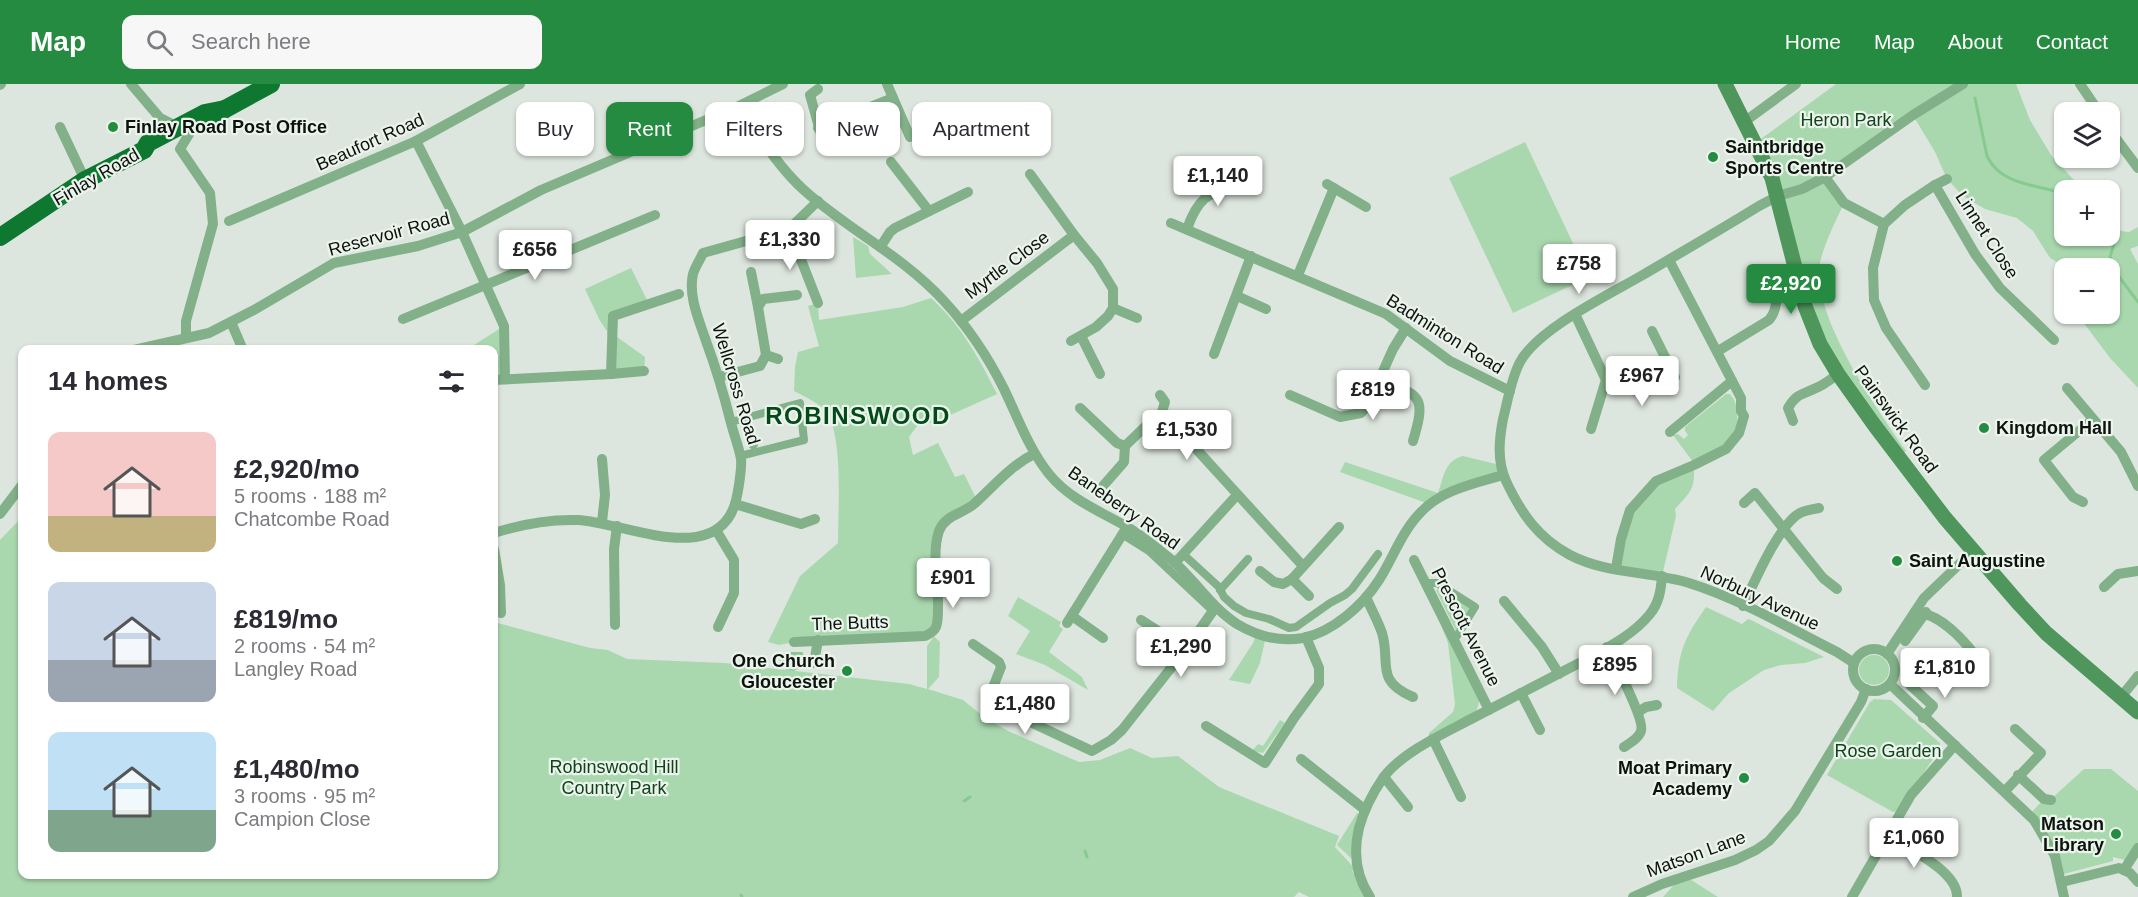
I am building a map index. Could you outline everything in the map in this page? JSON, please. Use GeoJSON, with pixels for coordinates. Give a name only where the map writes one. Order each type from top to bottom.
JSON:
{"type":"FeatureCollection","features":[{"type":"Feature","properties":{"kind":"highway","name":"Finlay Road"},"geometry":{"type":"LineString","coordinates":[[0,237],[85,180],[271,84]]}},
{"type":"Feature","properties":{"kind":"main road","name":"Painswick Road"},"geometry":{"type":"LineString","coordinates":[[1725,84],[1772,178],[1805,306],[1821,344],[1838,374],[1898,458],[1973,551],[2046,633],[2138,712]]}},
{"type":"Feature","properties":{"kind":"street"},"geometry":{"type":"LineString","coordinates":[[131,84],[159,118],[187,126],[180,149],[210,193],[213,224],[186,321],[186,338]]}},
{"type":"Feature","properties":{"kind":"street","name":"Beaufort Road"},"geometry":{"type":"LineString","coordinates":[[228,220],[416,141],[520,84]]}},
{"type":"Feature","properties":{"kind":"street","name":"Reservoir Road"},"geometry":{"type":"LineString","coordinates":[[747,102],[783,84]]}},
{"type":"Feature","properties":{"kind":"street"},"geometry":{"type":"LineString","coordinates":[[887,84],[910,137]]}},
{"type":"Feature","properties":{"kind":"street"},"geometry":{"type":"LineString","coordinates":[[1744,123],[1796,84]]}},
{"type":"Feature","properties":{"kind":"street","name":"Norbury Avenue"},"geometry":{"type":"LineString","coordinates":[[1854,663],[1837,652],[1710,591],[1662,576],[1594,565],[1545,539],[1526,519],[1503,475],[1500,465],[1499,439],[1510,391],[1520,361],[1543,336],[1575,314],[1778,196],[1802,189],[1825,177],[1912,115],[1963,84]]}},
{"type":"Feature","properties":{"kind":"street"},"geometry":{"type":"LineString","coordinates":[[2084,86],[2093,102]]}},
{"type":"Feature","properties":{"kind":"street"},"geometry":{"type":"LineString","coordinates":[[816,120],[810,94],[818,89]]}},
{"type":"Feature","properties":{"kind":"street"},"geometry":{"type":"LineString","coordinates":[[883,102],[893,98]]}},
{"type":"Feature","properties":{"kind":"street"},"geometry":{"type":"LineString","coordinates":[[153,146],[159,118]]}},
{"type":"Feature","properties":{"kind":"street","name":"Reservoir Road"},"geometry":{"type":"LineString","coordinates":[[156,345],[209,333],[334,263],[418,246],[462,232],[541,190],[705,120]]}},
{"type":"Feature","properties":{"kind":"street"},"geometry":{"type":"LineString","coordinates":[[60,127],[85,180]]}},
{"type":"Feature","properties":{"kind":"street"},"geometry":{"type":"LineString","coordinates":[[416,141],[462,232],[504,326],[505,378]]}},
{"type":"Feature","properties":{"kind":"street"},"geometry":{"type":"LineString","coordinates":[[2120,144],[2138,168]]}},
{"type":"Feature","properties":{"kind":"street","name":"Baneberry Road"},"geometry":{"type":"LineString","coordinates":[[774,156],[803,189],[923,280],[961,321],[996,374],[1034,454],[1051,477],[1067,491],[1175,563],[1214,609],[1239,625],[1280,641],[1306,637],[1323,630],[1341,619],[1366,597],[1379,580],[1412,521],[1421,511],[1447,494],[1503,475]]}},
{"type":"Feature","properties":{"kind":"street"},"geometry":{"type":"LineString","coordinates":[[891,162],[929,211]]}},
{"type":"Feature","properties":{"kind":"street","name":"Myrtle Close"},"geometry":{"type":"LineString","coordinates":[[1030,175],[1108,280],[1113,289],[1113,308]]}},
{"type":"Feature","properties":{"kind":"street"},"geometry":{"type":"LineString","coordinates":[[1825,177],[1844,203],[1884,224],[1873,268],[1874,300],[1886,328],[1925,385]]}},
{"type":"Feature","properties":{"kind":"street","name":"Linnet Close"},"geometry":{"type":"LineString","coordinates":[[1884,224],[1905,205],[1947,178]]}},
{"type":"Feature","properties":{"kind":"street"},"geometry":{"type":"LineString","coordinates":[[1187,229],[1193,211],[1200,201],[1209,195],[1245,182]]}},
{"type":"Feature","properties":{"kind":"street","name":"Linnet Close"},"geometry":{"type":"LineString","coordinates":[[1935,185],[1976,254],[2000,288],[2054,340]]}},
{"type":"Feature","properties":{"kind":"street"},"geometry":{"type":"LineString","coordinates":[[1298,275],[1330,186],[1366,207]]}},
{"type":"Feature","properties":{"kind":"street"},"geometry":{"type":"LineString","coordinates":[[881,246],[890,232],[896,228],[968,192]]}},
{"type":"Feature","properties":{"kind":"street","name":"Wellcross Road"},"geometry":{"type":"LineString","coordinates":[[716,530],[727,519],[735,504],[740,456],[719,377],[694,305],[693,275],[703,253],[789,229],[818,201]]}},
{"type":"Feature","properties":{"kind":"street"},"geometry":{"type":"LineString","coordinates":[[404,319],[486,287],[655,215]]}},
{"type":"Feature","properties":{"kind":"street","name":"Badminton Road"},"geometry":{"type":"LineString","coordinates":[[1171,223],[1386,314],[1450,361],[1510,391]]}},
{"type":"Feature","properties":{"kind":"street"},"geometry":{"type":"LineString","coordinates":[[789,229],[818,303]]}},
{"type":"Feature","properties":{"kind":"street","name":"Myrtle Close"},"geometry":{"type":"LineString","coordinates":[[961,321],[1074,236]]}},
{"type":"Feature","properties":{"kind":"street"},"geometry":{"type":"LineString","coordinates":[[1214,354],[1251,256]]}},
{"type":"Feature","properties":{"kind":"street"},"geometry":{"type":"LineString","coordinates":[[1616,568],[1621,538],[1630,510],[1656,481],[1726,449],[1739,433],[1744,416],[1741,411],[1741,398],[1669,260]]}},
{"type":"Feature","properties":{"kind":"street"},"geometry":{"type":"LineString","coordinates":[[719,377],[759,366],[766,355],[751,272]]}},
{"type":"Feature","properties":{"kind":"street"},"geometry":{"type":"LineString","coordinates":[[1718,351],[1769,320],[1775,313],[1777,302],[1774,274]]}},
{"type":"Feature","properties":{"kind":"street"},"geometry":{"type":"LineString","coordinates":[[611,374],[614,315],[678,294]]}},
{"type":"Feature","properties":{"kind":"street"},"geometry":{"type":"LineString","coordinates":[[758,307],[763,299],[797,295]]}},
{"type":"Feature","properties":{"kind":"street"},"geometry":{"type":"LineString","coordinates":[[1237,296],[1266,309]]}},
{"type":"Feature","properties":{"kind":"street"},"geometry":{"type":"LineString","coordinates":[[1100,374],[1076,338],[1096,327],[1113,308],[1137,318]]}},
{"type":"Feature","properties":{"kind":"street"},"geometry":{"type":"LineString","coordinates":[[1575,314],[1606,380],[1636,393],[1647,393],[1675,377],[1652,332]]}},
{"type":"Feature","properties":{"kind":"street"},"geometry":{"type":"LineString","coordinates":[[231,322],[241,345]]}},
{"type":"Feature","properties":{"kind":"street"},"geometry":{"type":"LineString","coordinates":[[2032,336],[2040,326]]}},
{"type":"Feature","properties":{"kind":"street"},"geometry":{"type":"LineString","coordinates":[[1290,395],[1340,417],[1360,413],[1368,405],[1378,379],[1406,328]]}},
{"type":"Feature","properties":{"kind":"street"},"geometry":{"type":"LineString","coordinates":[[766,355],[778,359]]}},
{"type":"Feature","properties":{"kind":"street"},"geometry":{"type":"LineString","coordinates":[[498,379],[644,371]]}},
{"type":"Feature","properties":{"kind":"street"},"geometry":{"type":"LineString","coordinates":[[1793,421],[1788,408],[1792,400],[1802,393],[1817,388],[1838,374]]}},
{"type":"Feature","properties":{"kind":"street"},"geometry":{"type":"LineString","coordinates":[[1378,379],[1410,392],[1417,399],[1421,410],[1413,441]]}},
{"type":"Feature","properties":{"kind":"street"},"geometry":{"type":"LineString","coordinates":[[1591,429],[1606,380]]}},
{"type":"Feature","properties":{"kind":"street"},"geometry":{"type":"LineString","coordinates":[[1670,432],[1732,381]]}},
{"type":"Feature","properties":{"kind":"street"},"geometry":{"type":"LineString","coordinates":[[2067,388],[2121,452],[2138,486]]}},
{"type":"Feature","properties":{"kind":"street"},"geometry":{"type":"LineString","coordinates":[[1160,394],[1165,402],[1161,416]]}},
{"type":"Feature","properties":{"kind":"street"},"geometry":{"type":"LineString","coordinates":[[731,422],[800,403],[804,440],[740,456]]}},
{"type":"Feature","properties":{"kind":"street"},"geometry":{"type":"LineString","coordinates":[[1080,408],[1117,443],[1125,446]]}},
{"type":"Feature","properties":{"kind":"street"},"geometry":{"type":"LineString","coordinates":[[1103,486],[1124,462],[1125,446],[1155,417],[1161,416],[1177,428],[1303,566]]}},
{"type":"Feature","properties":{"kind":"street"},"geometry":{"type":"LineString","coordinates":[[2083,502],[2073,497],[2042,459],[2092,420]]}},
{"type":"Feature","properties":{"kind":"street"},"geometry":{"type":"LineString","coordinates":[[736,441],[750,436]]}},
{"type":"Feature","properties":{"kind":"street","name":"The Butts"},"geometry":{"type":"LineString","coordinates":[[794,642],[925,636],[936,627],[939,588],[936,552],[939,530],[951,516],[972,506],[1006,472],[1034,454]]}},
{"type":"Feature","properties":{"kind":"street"},"geometry":{"type":"LineString","coordinates":[[602,459],[605,495],[603,522]]}},
{"type":"Feature","properties":{"kind":"street"},"geometry":{"type":"LineString","coordinates":[[0,514],[18,490]]}},
{"type":"Feature","properties":{"kind":"street"},"geometry":{"type":"LineString","coordinates":[[1744,503],[1755,493],[1823,578],[1837,589]]}},
{"type":"Feature","properties":{"kind":"street"},"geometry":{"type":"LineString","coordinates":[[1175,563],[1237,495]]}},
{"type":"Feature","properties":{"kind":"street"},"geometry":{"type":"LineString","coordinates":[[735,504],[801,524],[815,519]]}},
{"type":"Feature","properties":{"kind":"street"},"geometry":{"type":"LineString","coordinates":[[1743,606],[1774,543],[1800,513],[1819,508]]}},
{"type":"Feature","properties":{"kind":"street"},"geometry":{"type":"LineString","coordinates":[[498,531],[527,523],[552,520],[603,522],[667,538],[704,536],[716,530],[734,560],[734,593],[718,627]]}},
{"type":"Feature","properties":{"kind":"street"},"geometry":{"type":"LineString","coordinates":[[615,625],[616,526]]}},
{"type":"Feature","properties":{"kind":"street"},"geometry":{"type":"LineString","coordinates":[[1260,571],[1274,582],[1283,584],[1292,579],[1339,527]]}},
{"type":"Feature","properties":{"kind":"street"},"geometry":{"type":"LineString","coordinates":[[973,644],[999,662],[1001,667],[990,695],[989,700],[992,704],[1092,751],[1111,740],[1122,730],[1186,649],[1214,609],[1124,530],[1070,620],[1103,638]]}},
{"type":"Feature","properties":{"kind":"street"},"geometry":{"type":"LineString","coordinates":[[1905,640],[1920,612],[1924,598],[1973,551]]}},
{"type":"Feature","properties":{"kind":"street"},"geometry":{"type":"LineString","coordinates":[[1183,554],[1220,590],[1229,602],[1246,613],[1269,619],[1284,627],[1296,627],[1330,603],[1345,596],[1378,554]]}},
{"type":"Feature","properties":{"kind":"street"},"geometry":{"type":"LineString","coordinates":[[1220,590],[1248,559]]}},
{"type":"Feature","properties":{"kind":"street","name":"Prescott Avenue"},"geometry":{"type":"LineString","coordinates":[[1414,560],[1489,710]]}},
{"type":"Feature","properties":{"kind":"street"},"geometry":{"type":"LineString","coordinates":[[498,570],[505,606]]}},
{"type":"Feature","properties":{"kind":"street"},"geometry":{"type":"LineString","coordinates":[[939,588],[971,587],[981,571]]}},
{"type":"Feature","properties":{"kind":"street"},"geometry":{"type":"LineString","coordinates":[[2105,588],[2118,574],[2138,571]]}},
{"type":"Feature","properties":{"kind":"street"},"geometry":{"type":"LineString","coordinates":[[1370,897],[1357,871],[1356,840],[1364,809],[1384,777],[1417,748],[1559,674],[1637,628],[1650,614],[1660,596],[1662,576]]}},
{"type":"Feature","properties":{"kind":"street"},"geometry":{"type":"LineString","coordinates":[[1292,579],[1309,596]]}},
{"type":"Feature","properties":{"kind":"street"},"geometry":{"type":"LineString","coordinates":[[1430,583],[1437,583],[1475,607],[1457,636]]}},
{"type":"Feature","properties":{"kind":"street"},"geometry":{"type":"LineString","coordinates":[[1366,597],[1383,634],[1385,671],[1398,691],[1413,697]]}},
{"type":"Feature","properties":{"kind":"street"},"geometry":{"type":"LineString","coordinates":[[1504,601],[1542,647],[1559,674]]}},
{"type":"Feature","properties":{"kind":"street"},"geometry":{"type":"LineString","coordinates":[[1887,654],[1920,612]]}},
{"type":"Feature","properties":{"kind":"street"},"geometry":{"type":"LineString","coordinates":[[1920,612],[1961,637],[1975,655]]}},
{"type":"Feature","properties":{"kind":"street"},"geometry":{"type":"LineString","coordinates":[[1141,620],[1186,649]]}},
{"type":"Feature","properties":{"kind":"street"},"geometry":{"type":"LineString","coordinates":[[1206,726],[1265,763],[1293,718],[1319,684],[1319,668],[1306,637]]}},
{"type":"Feature","properties":{"kind":"street"},"geometry":{"type":"LineString","coordinates":[[814,663],[818,640]]}},
{"type":"Feature","properties":{"kind":"street"},"geometry":{"type":"LineString","coordinates":[[1607,647],[1638,712],[1642,727],[1641,733],[1624,747]]}},
{"type":"Feature","properties":{"kind":"street"},"geometry":{"type":"LineString","coordinates":[[1879,650],[1887,654],[1894,665],[1894,679],[1879,690],[1866,689],[1854,676],[1854,663],[1864,652],[1879,650]]}},
{"type":"Feature","properties":{"kind":"street"},"geometry":{"type":"LineString","coordinates":[[1912,672],[1910,685],[1935,708],[1923,718]]}},
{"type":"Feature","properties":{"kind":"street"},"geometry":{"type":"LineString","coordinates":[[2121,697],[2138,676]]}},
{"type":"Feature","properties":{"kind":"street"},"geometry":{"type":"LineString","coordinates":[[1890,684],[1923,718],[2034,820],[2055,856],[2064,897]]}},
{"type":"Feature","properties":{"kind":"street","name":"Matson Lane"},"geometry":{"type":"LineString","coordinates":[[1633,897],[1662,884],[1735,860],[1769,842],[1795,811],[1866,689]]}},
{"type":"Feature","properties":{"kind":"street"},"geometry":{"type":"LineString","coordinates":[[1521,693],[1540,730]]}},
{"type":"Feature","properties":{"kind":"street"},"geometry":{"type":"LineString","coordinates":[[1638,712],[1646,707],[1657,705]]}},
{"type":"Feature","properties":{"kind":"street"},"geometry":{"type":"LineString","coordinates":[[2005,791],[2040,753],[2015,729]]}},
{"type":"Feature","properties":{"kind":"street"},"geometry":{"type":"LineString","coordinates":[[1433,739],[1461,797]]}},
{"type":"Feature","properties":{"kind":"street"},"geometry":{"type":"LineString","coordinates":[[1852,897],[1911,795],[1955,745]]}},
{"type":"Feature","properties":{"kind":"street"},"geometry":{"type":"LineString","coordinates":[[1301,759],[1364,809]]}},
{"type":"Feature","properties":{"kind":"street"},"geometry":{"type":"LineString","coordinates":[[2018,776],[2044,800],[2051,800]]}},
{"type":"Feature","properties":{"kind":"street"},"geometry":{"type":"LineString","coordinates":[[1384,777],[1408,807]]}},
{"type":"Feature","properties":{"kind":"street"},"geometry":{"type":"LineString","coordinates":[[1888,835],[1947,873],[1957,892],[1957,897]]}},
{"type":"Feature","properties":{"kind":"street"},"geometry":{"type":"LineString","coordinates":[[2124,870],[2138,848]]}},
{"type":"Feature","properties":{"kind":"street"},"geometry":{"type":"LineString","coordinates":[[2062,882],[2119,868],[2130,873],[2138,882]]}},
{"type":"Feature","properties":{"kind":"green space","name":"Heron Park"},"geometry":{"type":"Polygon","coordinates":[[[1836,84],[2016,84],[2030,120],[2054,158],[2054,168],[2063,168],[2074,180],[2054,180],[2054,246],[2120,246],[2120,230],[2129,232],[2138,227],[2138,246],[2130,249],[2138,264],[2138,388],[2110,358],[2084,324],[2120,324],[2120,258],[2054,258],[2054,260],[2050,258],[2033,231],[2017,218],[1985,209],[1963,196],[1947,179],[1935,152],[1914,117],[1825,176],[1844,203],[1825,247],[1819,272],[1821,293],[1838,340],[1865,389],[1906,451],[1898,457],[1827,356],[1754,144],[1836,84]]]}},
{"type":"Feature","properties":{"kind":"green space"},"geometry":{"type":"Polygon","coordinates":[[[1525,142],[1589,277],[1513,313],[1449,178],[1525,142]]]}},
{"type":"Feature","properties":{"kind":"green space"},"geometry":{"type":"Polygon","coordinates":[[[853,237],[868,246],[870,254],[892,274],[856,278],[853,237]]]}},
{"type":"Feature","properties":{"kind":"green space"},"geometry":{"type":"Polygon","coordinates":[[[631,268],[649,304],[614,315],[613,334],[645,357],[644,371],[611,374],[607,331],[585,289],[631,268]]]}},
{"type":"Feature","properties":{"kind":"green space"},"geometry":{"type":"Polygon","coordinates":[[[931,298],[942,308],[968,343],[997,394],[937,421],[917,426],[909,437],[913,455],[938,443],[955,477],[964,474],[977,500],[940,530],[932,632],[779,645],[768,642],[800,576],[838,543],[839,477],[833,426],[822,407],[794,391],[798,352],[819,346],[808,306],[818,303],[819,320],[903,307],[931,298]]]}},
{"type":"Feature","properties":{"kind":"green space"},"geometry":{"type":"Polygon","coordinates":[[[504,326],[505,378],[498,379],[498,345],[474,345],[504,326]]]}},
{"type":"Feature","properties":{"kind":"green space"},"geometry":{"type":"Polygon","coordinates":[[[1726,394],[1730,394],[1736,404],[1735,431],[1725,444],[1693,462],[1673,435],[1678,434],[1684,439],[1688,435],[1685,427],[1726,394]]]}},
{"type":"Feature","properties":{"kind":"green space"},"geometry":{"type":"Polygon","coordinates":[[[1463,456],[1500,465],[1503,475],[1429,504],[1340,472],[1345,462],[1438,493],[1448,466],[1463,456]]]}},
{"type":"Feature","properties":{"kind":"green space"},"geometry":{"type":"Polygon","coordinates":[[[1694,465],[1691,490],[1675,509],[1676,516],[1662,576],[1616,568],[1630,510],[1656,481],[1694,465]]]}},
{"type":"Feature","properties":{"kind":"green space","name":"Robinswood Hill Country Park"},"geometry":{"type":"Polygon","coordinates":[[[18,521],[18,879],[498,879],[498,623],[590,648],[608,650],[627,659],[725,663],[909,684],[927,689],[927,646],[934,636],[940,642],[939,677],[928,689],[963,700],[984,717],[1008,731],[1079,762],[1100,760],[1130,748],[1152,758],[1178,756],[1219,787],[1339,836],[1335,847],[1357,871],[1352,871],[1363,886],[1366,897],[1309,897],[1299,892],[1294,897],[0,897],[0,540],[18,521]]]}},
{"type":"Feature","properties":{"kind":"green space"},"geometry":{"type":"Polygon","coordinates":[[[1442,588],[1473,608],[1457,633],[1436,590],[1442,588]]]}},
{"type":"Feature","properties":{"kind":"green space"},"geometry":{"type":"Polygon","coordinates":[[[1018,597],[1061,622],[1059,626],[1063,629],[1049,652],[1082,677],[1088,690],[1045,665],[1016,654],[1030,631],[1008,616],[1018,597]]]}},
{"type":"Feature","properties":{"kind":"green space"},"geometry":{"type":"Polygon","coordinates":[[[1706,607],[1742,624],[1748,619],[1751,620],[1824,657],[1805,663],[1781,665],[1764,670],[1729,693],[1713,711],[1677,688],[1679,664],[1684,645],[1706,607]]]}},
{"type":"Feature","properties":{"kind":"green space"},"geometry":{"type":"Polygon","coordinates":[[[1437,615],[1480,699],[1476,713],[1428,738],[1429,733],[1453,712],[1455,704],[1448,643],[1437,615]]]}},
{"type":"Feature","properties":{"kind":"green space"},"geometry":{"type":"Polygon","coordinates":[[[1257,633],[1266,636],[1260,663],[1250,684],[1229,680],[1253,643],[1257,633]]]}},
{"type":"Feature","properties":{"kind":"green space"},"geometry":{"type":"Polygon","coordinates":[[[1874,655],[1885,659],[1889,670],[1885,681],[1874,685],[1863,681],[1859,670],[1863,659],[1874,655]]]}},
{"type":"Feature","properties":{"kind":"green space","name":"Rose Garden"},"geometry":{"type":"Polygon","coordinates":[[[1874,699],[1891,700],[1940,743],[1940,749],[1897,811],[1893,812],[1827,775],[1870,702],[1874,699]]]}},
{"type":"Feature","properties":{"kind":"green space"},"geometry":{"type":"Polygon","coordinates":[[[1280,720],[1285,723],[1263,753],[1252,751],[1258,744],[1263,746],[1280,720]]]}},
{"type":"Feature","properties":{"kind":"green space"},"geometry":{"type":"Polygon","coordinates":[[[2084,769],[2111,769],[2138,791],[2138,848],[2129,861],[2113,857],[2113,861],[2060,875],[2029,815],[2044,799],[2051,799],[2084,769]]]}},
{"type":"Feature","properties":{"kind":"green space"},"geometry":{"type":"Polygon","coordinates":[[[1357,813],[1359,814],[1354,861],[1337,845],[1357,813]]]}},
{"type":"Feature","properties":{"kind":"green space"},"geometry":{"type":"Polygon","coordinates":[[[1685,876],[1718,897],[1663,897],[1680,878],[1685,876]]]}},
{"type":"Feature","properties":{"kind":"shaded area"},"geometry":{"type":"Polygon","coordinates":[[[786,652],[802,652],[806,658],[804,665],[794,671],[786,670],[780,660],[786,652]]]}},
{"type":"Feature","properties":{"kind":"waterway"},"geometry":{"type":"LineString","coordinates":[[1975,98],[1987,156],[1993,166],[2010,179],[2054,191]]}},
{"type":"Feature","properties":{"kind":"waterway"},"geometry":{"type":"LineString","coordinates":[[2113,246],[2110,257],[2117,274],[2138,302]]}},
{"type":"Feature","properties":{"kind":"waterway"},"geometry":{"type":"LineString","coordinates":[[964,801],[970,797]]}},
{"type":"Feature","properties":{"kind":"waterway"},"geometry":{"type":"LineString","coordinates":[[1085,851],[1087,857]]}},
{"type":"Feature","properties":{"kind":"place","name":"Finlay Road Post Office"},"geometry":{"type":"Point","coordinates":[113,127]}},
{"type":"Feature","properties":{"kind":"place","name":"Saintbridge Sports Centre"},"geometry":{"type":"Point","coordinates":[1713,157]}},
{"type":"Feature","properties":{"kind":"place","name":"Kingdom Hall"},"geometry":{"type":"Point","coordinates":[1984,428]}},
{"type":"Feature","properties":{"kind":"place","name":"Saint Augustine"},"geometry":{"type":"Point","coordinates":[1897,561]}},
{"type":"Feature","properties":{"kind":"place","name":"One Church Gloucester"},"geometry":{"type":"Point","coordinates":[847,671]}},
{"type":"Feature","properties":{"kind":"place","name":"Moat Primary Academy"},"geometry":{"type":"Point","coordinates":[1744,778]}},
{"type":"Feature","properties":{"kind":"place","name":"Matson Library"},"geometry":{"type":"Point","coordinates":[2116,834]}},
{"type":"Feature","properties":{"kind":"district","name":"ROBINSWOOD"},"geometry":{"type":"Point","coordinates":[858,415]}}]}
